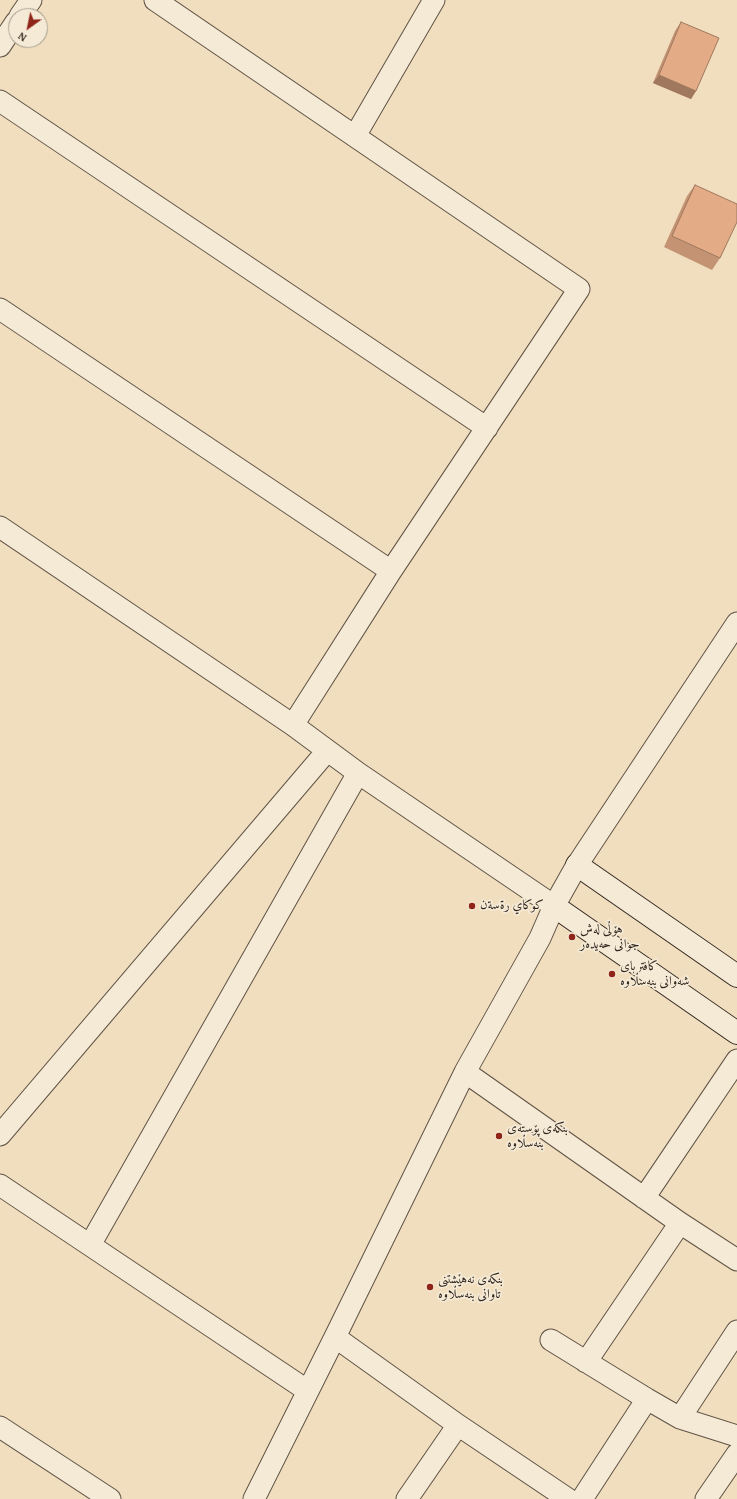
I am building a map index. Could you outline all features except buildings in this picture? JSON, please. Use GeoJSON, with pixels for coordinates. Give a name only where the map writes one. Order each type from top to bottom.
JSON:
{"type":"FeatureCollection","features":[{"type":"Feature","properties":{"kind":"street"},"geometry":{"type":"LineString","coordinates":[[155,0],[579,288],[391,571],[292,725]]}},
{"type":"Feature","properties":{"kind":"street"},"geometry":{"type":"LineString","coordinates":[[355,136],[434,0]]}},
{"type":"Feature","properties":{"kind":"street"},"geometry":{"type":"LineString","coordinates":[[0,46],[8,34]]}},
{"type":"Feature","properties":{"kind":"street"},"geometry":{"type":"LineString","coordinates":[[0,100],[487,428]]}},
{"type":"Feature","properties":{"kind":"street"},"geometry":{"type":"LineString","coordinates":[[0,310],[391,571]]}},
{"type":"Feature","properties":{"kind":"street"},"geometry":{"type":"LineString","coordinates":[[0,527],[292,725],[737,1033]]}},
{"type":"Feature","properties":{"kind":"street"},"geometry":{"type":"LineString","coordinates":[[254,1499],[465,1072],[540,938],[554,906],[577,865],[737,623]]}},
{"type":"Feature","properties":{"kind":"street"},"geometry":{"type":"LineString","coordinates":[[0,1135],[328,751]]}},
{"type":"Feature","properties":{"kind":"street"},"geometry":{"type":"LineString","coordinates":[[90,1245],[358,772]]}},
{"type":"Feature","properties":{"kind":"street"},"geometry":{"type":"LineString","coordinates":[[577,865],[737,976]]}},
{"type":"Feature","properties":{"kind":"street"},"geometry":{"type":"LineString","coordinates":[[644,1198],[737,1060]]}},
{"type":"Feature","properties":{"kind":"street"},"geometry":{"type":"LineString","coordinates":[[465,1072],[680,1223],[736,1256]]}},
{"type":"Feature","properties":{"kind":"street"},"geometry":{"type":"LineString","coordinates":[[0,1185],[308,1391]]}},
{"type":"Feature","properties":{"kind":"street"},"geometry":{"type":"LineString","coordinates":[[586,1362],[680,1223]]}},
{"type":"Feature","properties":{"kind":"street"},"geometry":{"type":"LineString","coordinates":[[680,1418],[737,1332]]}},
{"type":"Feature","properties":{"kind":"street"},"geometry":{"type":"LineString","coordinates":[[335,1337],[458,1425],[568,1499]]}},
{"type":"Feature","properties":{"kind":"street"},"geometry":{"type":"LineString","coordinates":[[551,1340],[680,1418],[737,1436]]}},
{"type":"Feature","properties":{"kind":"street"},"geometry":{"type":"LineString","coordinates":[[582,1499],[647,1399]]}},
{"type":"Feature","properties":{"kind":"street"},"geometry":{"type":"LineString","coordinates":[[406,1499],[458,1425]]}},
{"type":"Feature","properties":{"kind":"street"},"geometry":{"type":"LineString","coordinates":[[0,1427],[110,1499]]}},
{"type":"Feature","properties":{"kind":"street"},"geometry":{"type":"LineString","coordinates":[[706,1499],[737,1454]]}},
{"type":"Feature","properties":{"kind":"place","name":"كوكاي رةسةن"},"geometry":{"type":"Point","coordinates":[472,906]}},
{"type":"Feature","properties":{"kind":"place","name":"هۆڵی لەش جوانی حەیدەر"},"geometry":{"type":"Point","coordinates":[572,937]}},
{"type":"Feature","properties":{"kind":"place","name":"کافتریای شەوانی بنەسڵاوە"},"geometry":{"type":"Point","coordinates":[612,974]}},
{"type":"Feature","properties":{"kind":"place","name":"بنكەی پۆستەی بنەسڵاوە"},"geometry":{"type":"Point","coordinates":[499,1136]}},
{"type":"Feature","properties":{"kind":"place","name":"بنكەی نەهێشتنی تاوانی بنەسڵاوە"},"geometry":{"type":"Point","coordinates":[430,1287]}}]}
